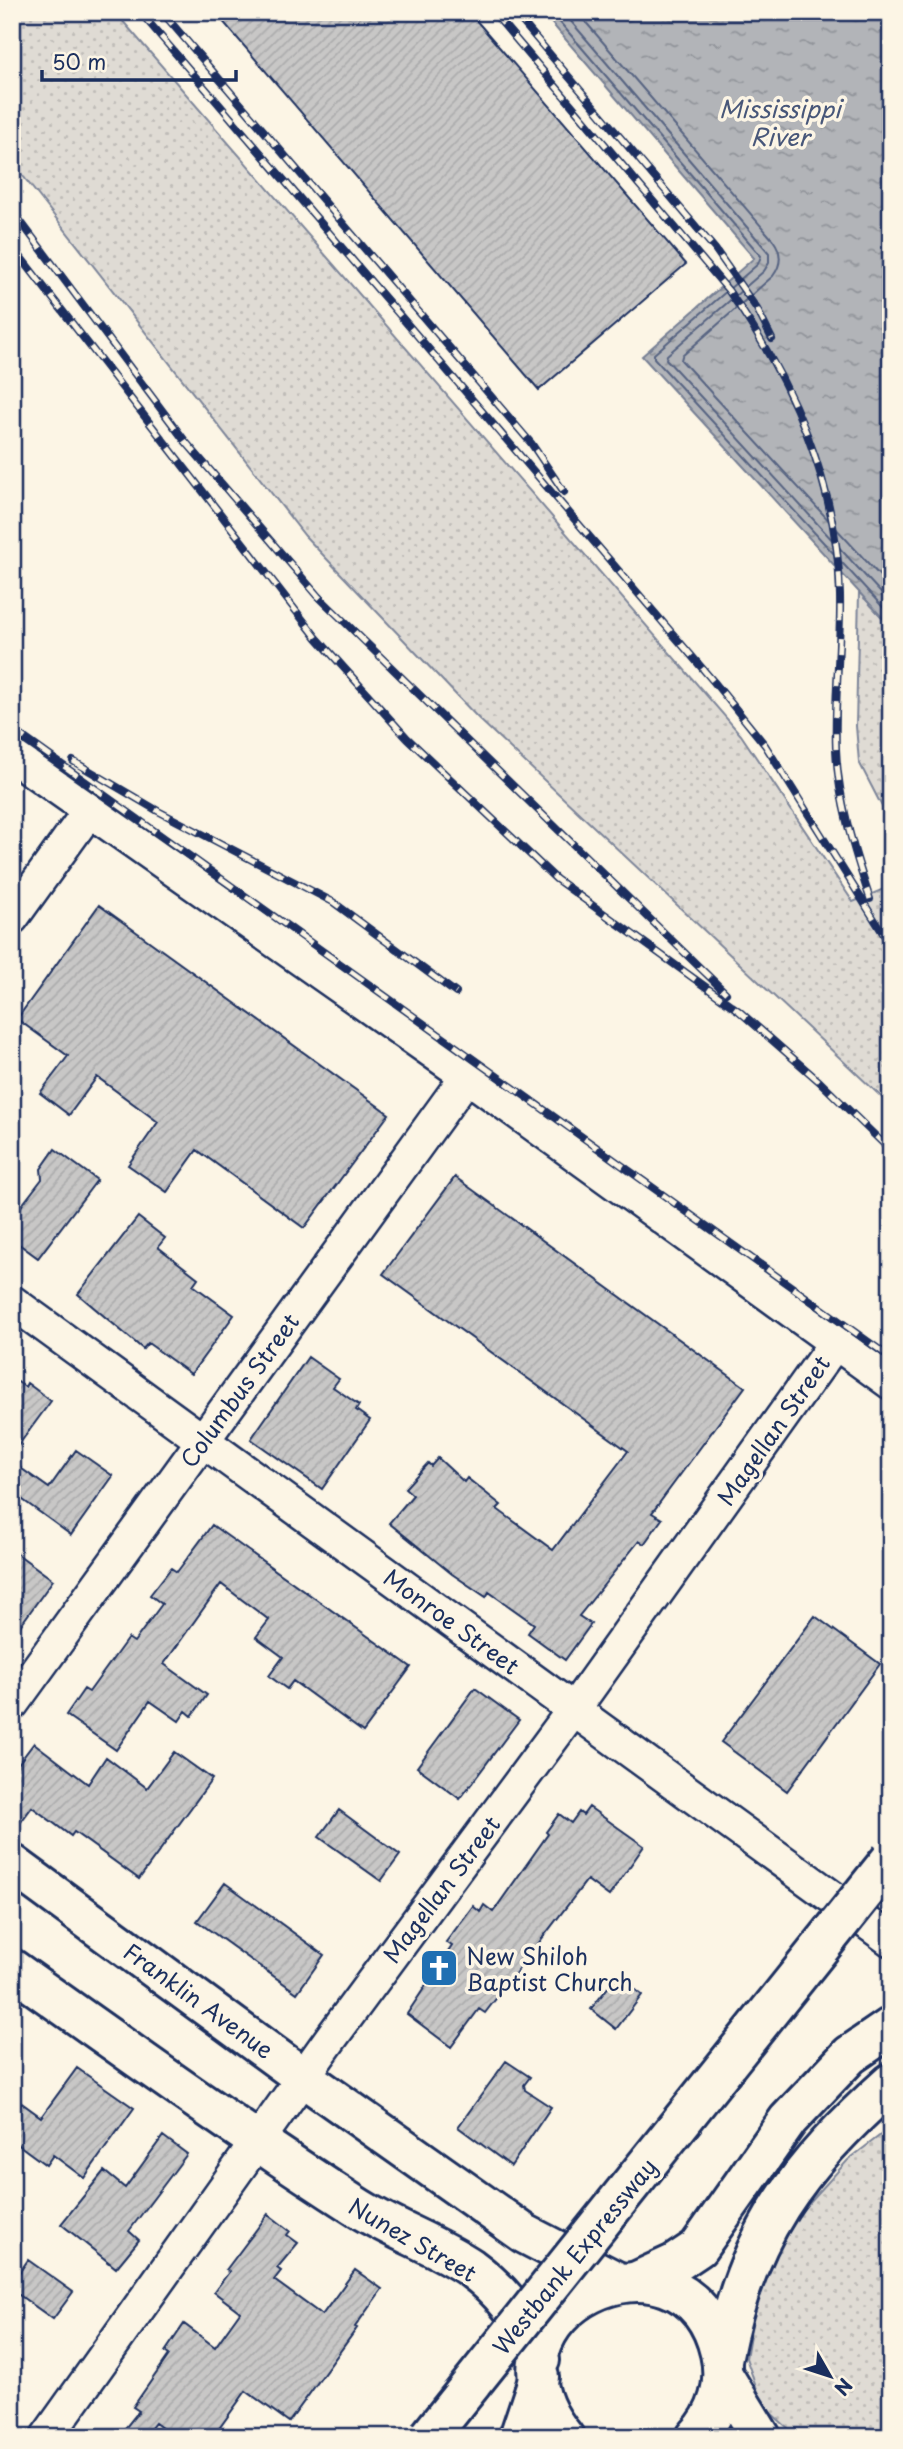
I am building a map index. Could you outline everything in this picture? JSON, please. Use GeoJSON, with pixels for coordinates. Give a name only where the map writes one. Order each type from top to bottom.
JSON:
{"type":"FeatureCollection","features":[{"type":"Feature","properties":{"kind":"main road","name":"Westbank Expressway"},"geometry":{"type":"LineString","coordinates":[[429,2437],[891,1860]]}},
{"type":"Feature","properties":{"kind":"main road","name":"Franklin Avenue"},"geometry":{"type":"LineString","coordinates":[[12,1864],[304,2078],[525,2234],[627,2282]]}},
{"type":"Feature","properties":{"kind":"main road"},"geometry":{"type":"LineString","coordinates":[[12,1969],[258,2143]]}},
{"type":"Feature","properties":{"kind":"main road"},"geometry":{"type":"LineString","coordinates":[[519,2437],[551,2329],[572,2302],[594,2290],[627,2282],[674,2264],[698,2248],[788,2120],[850,2055],[891,2027]]}},
{"type":"Feature","properties":{"kind":"main road"},"geometry":{"type":"LineString","coordinates":[[696,2437],[717,2404],[731,2314],[746,2268],[767,2224],[821,2149],[891,2083]]}},
{"type":"Feature","properties":{"kind":"main road","name":"Nunez Street"},"geometry":{"type":"LineString","coordinates":[[258,2143],[357,2207],[471,2268],[500,2295],[528,2328],[547,2410],[564,2437]]}},
{"type":"Feature","properties":{"kind":"main road"},"geometry":{"type":"LineString","coordinates":[[627,2282],[668,2289],[694,2307],[713,2331],[722,2367],[761,2437]]}},
{"type":"Feature","properties":{"kind":"street"},"geometry":{"type":"LineString","coordinates":[[12,756],[467,1076],[891,1383]]}},
{"type":"Feature","properties":{"kind":"street"},"geometry":{"type":"LineString","coordinates":[[12,918],[89,811]]}},
{"type":"Feature","properties":{"kind":"street","name":"Columbus Street"},"geometry":{"type":"LineString","coordinates":[[12,1704],[467,1076]]}},
{"type":"Feature","properties":{"kind":"street","name":"Monroe Street"},"geometry":{"type":"LineString","coordinates":[[12,1302],[891,1940]]}},
{"type":"Feature","properties":{"kind":"street","name":"Magellan Street"},"geometry":{"type":"LineString","coordinates":[[47,2437],[331,2038],[574,1709],[835,1343]]}},
{"type":"Feature","properties":{"kind":"shaded area"},"geometry":{"type":"Polygon","coordinates":[[[12,12],[115,12],[741,735],[853,902],[891,886],[891,956],[882,961],[891,971],[891,1106],[479,719],[305,536],[12,162],[12,12]]]}},
{"type":"Feature","properties":{"kind":"shaded area"},"geometry":{"type":"Polygon","coordinates":[[[859,592],[891,627],[891,824],[859,762],[856,726],[859,592]]]}},
{"type":"Feature","properties":{"kind":"shaded area"},"geometry":{"type":"Polygon","coordinates":[[[891,2127],[891,2437],[798,2437],[763,2406],[746,2358],[757,2294],[787,2227],[848,2160],[891,2127]]]}},
{"type":"Feature","properties":{"kind":"water","name":"Mississippi River"},"geometry":{"type":"Polygon","coordinates":[[[542,12],[891,12],[891,627],[642,356],[754,258],[542,12]]]}},
{"type":"Feature","properties":{"kind":"building"},"geometry":{"type":"Polygon","coordinates":[[[215,12],[469,12],[686,264],[539,390],[215,12]]]}},
{"type":"Feature","properties":{"kind":"building"},"geometry":{"type":"Polygon","coordinates":[[[99,905],[389,1114],[304,1228],[197,1150],[167,1192],[128,1165],[158,1122],[97,1077],[69,1115],[40,1093],[68,1056],[17,1019],[99,905]]]}},
{"type":"Feature","properties":{"kind":"building"},"geometry":{"type":"Polygon","coordinates":[[[55,1149],[97,1180],[38,1258],[12,1239],[12,1218],[42,1179],[41,1169],[55,1149]]]}},
{"type":"Feature","properties":{"kind":"building"},"geometry":{"type":"Polygon","coordinates":[[[455,1177],[745,1387],[652,1513],[662,1519],[644,1544],[639,1541],[579,1616],[591,1624],[565,1660],[528,1633],[534,1624],[489,1592],[486,1597],[452,1574],[389,1523],[413,1495],[405,1488],[428,1463],[431,1466],[438,1458],[464,1482],[467,1478],[501,1505],[497,1509],[553,1550],[628,1451],[383,1274],[455,1177]]]}},
{"type":"Feature","properties":{"kind":"building"},"geometry":{"type":"Polygon","coordinates":[[[138,1217],[165,1238],[158,1247],[198,1278],[193,1285],[234,1315],[191,1374],[148,1343],[143,1349],[78,1294],[138,1217]]]}},
{"type":"Feature","properties":{"kind":"building"},"geometry":{"type":"Polygon","coordinates":[[[308,1357],[339,1379],[333,1387],[359,1405],[356,1410],[370,1420],[322,1489],[251,1439],[308,1357]]]}},
{"type":"Feature","properties":{"kind":"building"},"geometry":{"type":"Polygon","coordinates":[[[12,1378],[25,1387],[27,1383],[51,1401],[12,1454],[12,1378]]]}},
{"type":"Feature","properties":{"kind":"building"},"geometry":{"type":"Polygon","coordinates":[[[76,1450],[113,1476],[71,1535],[12,1492],[12,1462],[49,1488],[76,1450]]]}},
{"type":"Feature","properties":{"kind":"building"},"geometry":{"type":"Polygon","coordinates":[[[212,1525],[411,1667],[363,1732],[293,1681],[287,1689],[269,1676],[283,1657],[256,1637],[269,1620],[221,1584],[164,1664],[207,1695],[192,1716],[186,1711],[179,1721],[150,1701],[116,1750],[66,1715],[84,1689],[89,1692],[128,1638],[134,1642],[162,1604],[150,1595],[171,1568],[177,1572],[212,1525]]]}},
{"type":"Feature","properties":{"kind":"building"},"geometry":{"type":"Polygon","coordinates":[[[12,1550],[53,1580],[12,1637],[12,1550]]]}},
{"type":"Feature","properties":{"kind":"building"},"geometry":{"type":"Polygon","coordinates":[[[815,1616],[880,1664],[787,1791],[721,1742],[815,1616]]]}},
{"type":"Feature","properties":{"kind":"building"},"geometry":{"type":"Polygon","coordinates":[[[475,1688],[519,1720],[460,1799],[417,1767],[475,1688]]]}},
{"type":"Feature","properties":{"kind":"building"},"geometry":{"type":"Polygon","coordinates":[[[34,1743],[88,1784],[106,1757],[147,1788],[174,1752],[212,1779],[139,1879],[74,1832],[71,1836],[32,1807],[12,1834],[12,1772],[34,1743]]]}},
{"type":"Feature","properties":{"kind":"building"},"geometry":{"type":"Polygon","coordinates":[[[589,1807],[644,1846],[609,1896],[587,1880],[485,2013],[479,2009],[451,2047],[407,2014],[452,1946],[446,1942],[473,1906],[480,1912],[484,1905],[493,1912],[559,1814],[571,1823],[579,1812],[583,1815],[589,1807]]]}},
{"type":"Feature","properties":{"kind":"building"},"geometry":{"type":"Polygon","coordinates":[[[339,1810],[400,1855],[381,1881],[319,1837],[339,1810]]]}},
{"type":"Feature","properties":{"kind":"building"},"geometry":{"type":"Polygon","coordinates":[[[225,1883],[324,1955],[297,1993],[197,1921],[225,1883]]]}},
{"type":"Feature","properties":{"kind":"building"},"geometry":{"type":"Polygon","coordinates":[[[617,1976],[642,1995],[616,2029],[591,2009],[617,1976]]]}},
{"type":"Feature","properties":{"kind":"building"},"geometry":{"type":"Polygon","coordinates":[[[506,2061],[530,2077],[524,2085],[525,2090],[551,2107],[511,2166],[458,2127],[506,2061]]]}},
{"type":"Feature","properties":{"kind":"building"},"geometry":{"type":"Polygon","coordinates":[[[77,2068],[134,2108],[84,2178],[53,2155],[46,2165],[12,2140],[12,2096],[41,2117],[77,2068]]]}},
{"type":"Feature","properties":{"kind":"building"},"geometry":{"type":"Polygon","coordinates":[[[163,2136],[187,2154],[129,2231],[139,2240],[116,2268],[61,2224],[104,2171],[125,2188],[163,2136]]]}},
{"type":"Feature","properties":{"kind":"building"},"geometry":{"type":"Polygon","coordinates":[[[268,2214],[290,2231],[287,2235],[298,2243],[277,2268],[281,2271],[274,2280],[322,2315],[355,2270],[382,2289],[355,2327],[357,2328],[289,2422],[246,2391],[213,2437],[174,2437],[155,2423],[144,2437],[118,2437],[139,2411],[133,2407],[169,2355],[165,2352],[184,2324],[215,2347],[240,2312],[214,2292],[229,2272],[226,2270],[268,2214]]]}},
{"type":"Feature","properties":{"kind":"building"},"geometry":{"type":"Polygon","coordinates":[[[28,2260],[73,2292],[53,2319],[12,2290],[12,2283],[28,2260]]]}},
{"type":"Feature","properties":{"kind":"railway"},"geometry":{"type":"LineString","coordinates":[[140,12],[765,745],[891,946]]}},
{"type":"Feature","properties":{"kind":"railway"},"geometry":{"type":"LineString","coordinates":[[162,12],[531,443],[564,492]]}},
{"type":"Feature","properties":{"kind":"railway"},"geometry":{"type":"LineString","coordinates":[[493,12],[728,290],[751,324],[791,396],[807,434],[831,513],[840,595],[837,768],[843,806],[870,899]]}},
{"type":"Feature","properties":{"kind":"railway"},"geometry":{"type":"LineString","coordinates":[[514,12],[715,249],[757,309],[772,339]]}},
{"type":"Feature","properties":{"kind":"railway"},"geometry":{"type":"LineString","coordinates":[[12,210],[185,441],[318,596],[726,993]]}},
{"type":"Feature","properties":{"kind":"railway"},"geometry":{"type":"LineString","coordinates":[[12,246],[317,638],[407,738],[556,879],[739,1011],[820,1082],[891,1151]]}},
{"type":"Feature","properties":{"kind":"railway"},"geometry":{"type":"LineString","coordinates":[[12,729],[891,1358]]}},
{"type":"Feature","properties":{"kind":"railway"},"geometry":{"type":"LineString","coordinates":[[73,761],[158,811],[333,902],[456,993]]}},
{"type":"Feature","properties":{"kind":"place","name":"New Shiloh Baptist Church"},"geometry":{"type":"Point","coordinates":[439,1968]}}]}
